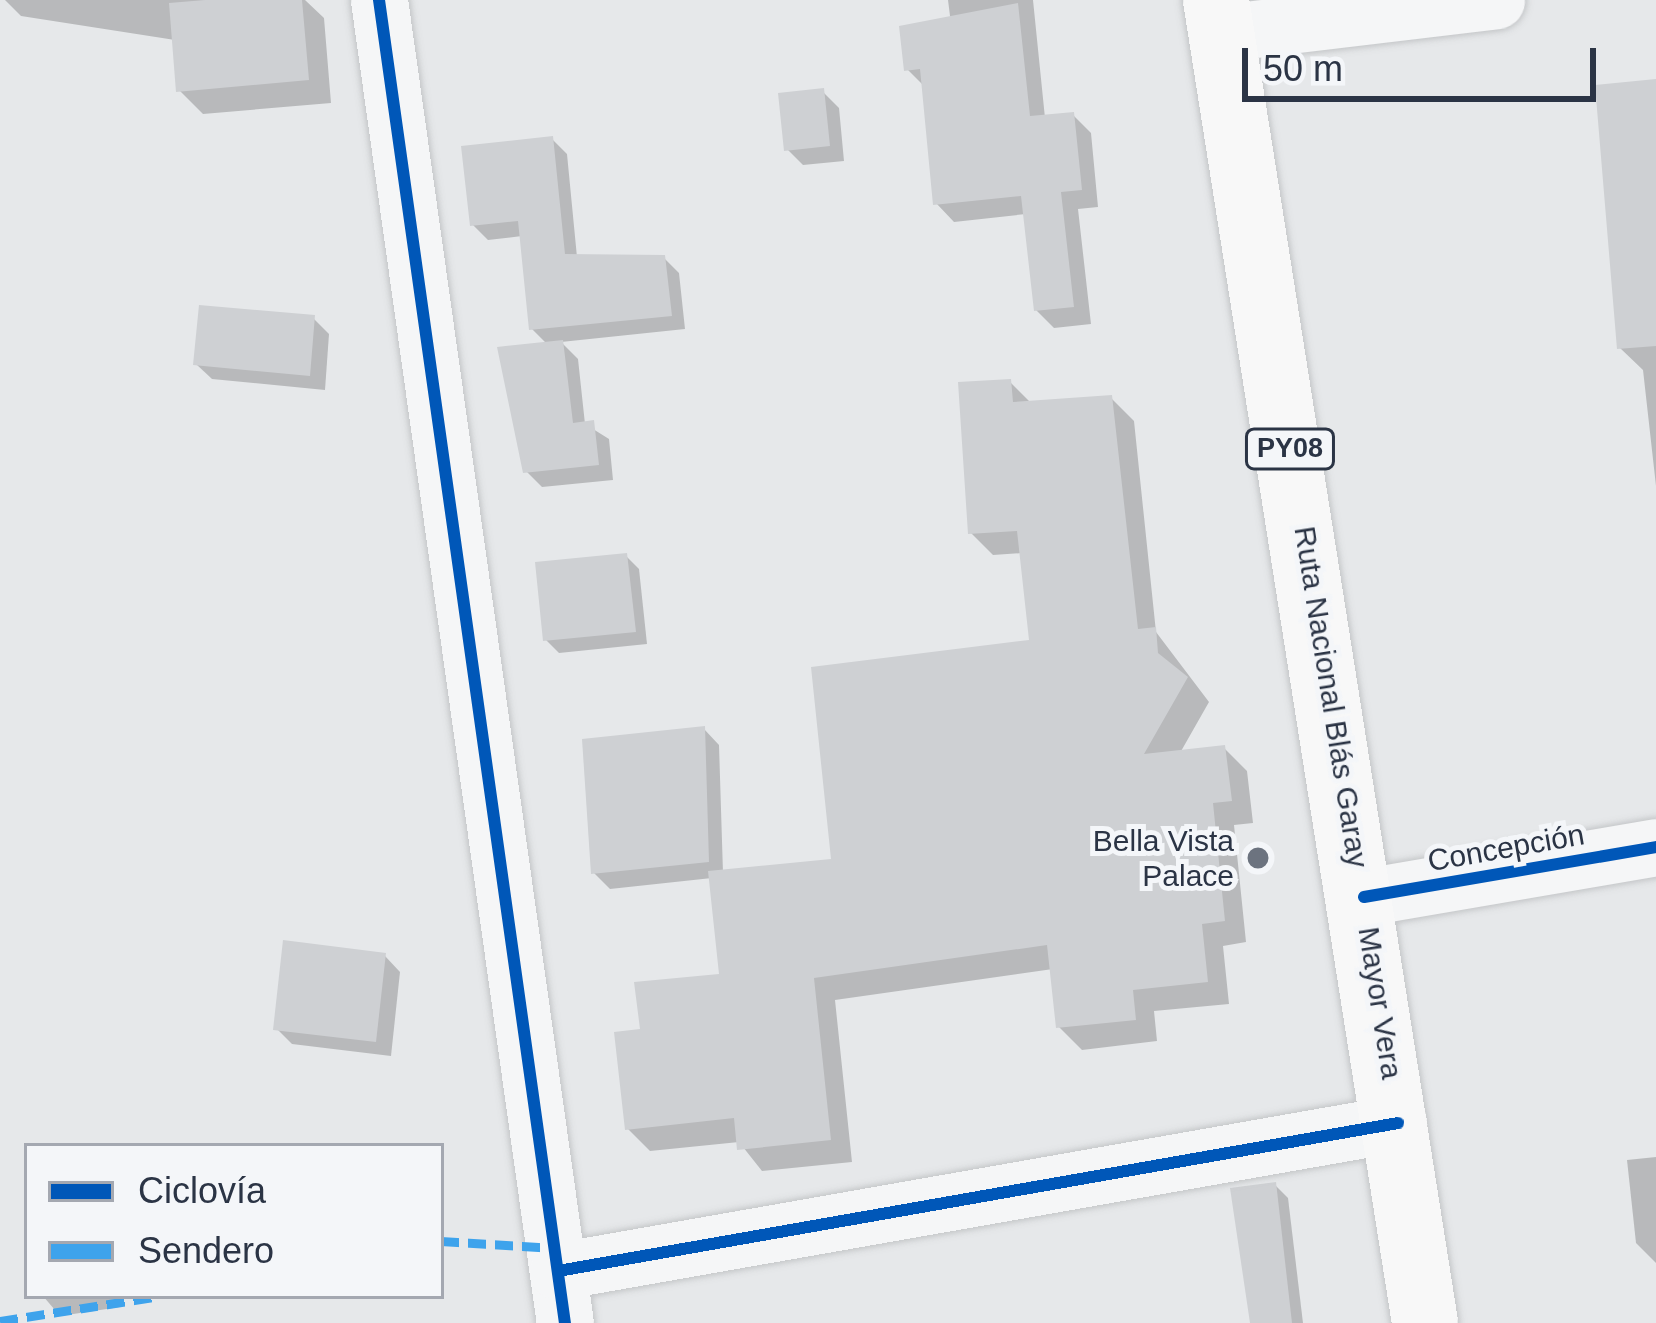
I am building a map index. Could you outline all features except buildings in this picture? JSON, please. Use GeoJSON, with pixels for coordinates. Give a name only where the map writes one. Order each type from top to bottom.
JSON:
{"type":"FeatureCollection","features":[{"type":"Feature","properties":{"kind":"highway","name":"Ruta Nacional Blás Garay"},"geometry":{"type":"LineString","coordinates":[[1219,17],[1364,897]]}},
{"type":"Feature","properties":{"kind":"highway","name":"Mayor Vera"},"geometry":{"type":"LineString","coordinates":[[1364,897],[1426,1323]]}},
{"type":"Feature","properties":{"kind":"street"},"geometry":{"type":"LineString","coordinates":[[379,0],[561,1297],[1398,1123]]}},
{"type":"Feature","properties":{"kind":"street"},"geometry":{"type":"LineString","coordinates":[[1219,17],[1496,0]]}},
{"type":"Feature","properties":{"kind":"street","name":"Concepción"},"geometry":{"type":"LineString","coordinates":[[1364,897],[1656,847]]}},
{"type":"Feature","properties":{"kind":"marked path"},"geometry":{"type":"LineString","coordinates":[[444,1241],[555,1248]]}},
{"type":"Feature","properties":{"kind":"marked path"},"geometry":{"type":"LineString","coordinates":[[0,1321],[141,1299]]}},
{"type":"Feature","properties":{"kind":"cycle path"},"geometry":{"type":"LineString","coordinates":[[379,0],[565,1323]]}},
{"type":"Feature","properties":{"kind":"cycle path"},"geometry":{"type":"LineString","coordinates":[[1364,897],[1656,847]]}},
{"type":"Feature","properties":{"kind":"cycle path"},"geometry":{"type":"LineString","coordinates":[[558,1271],[1398,1123]]}},
{"type":"Feature","properties":{"kind":"place","name":"Bella Vista Palace"},"geometry":{"type":"Point","coordinates":[1258,858]}}]}
